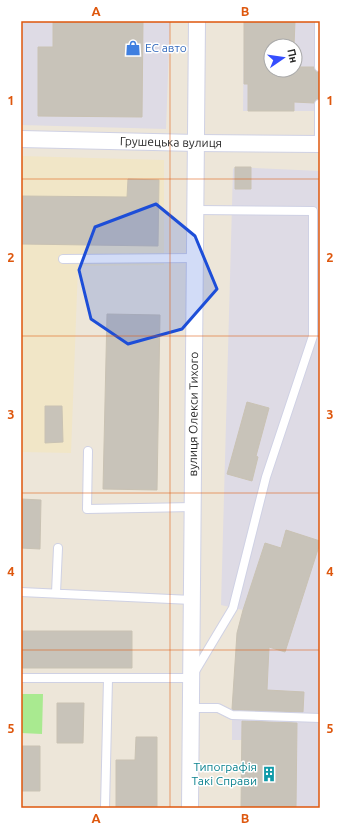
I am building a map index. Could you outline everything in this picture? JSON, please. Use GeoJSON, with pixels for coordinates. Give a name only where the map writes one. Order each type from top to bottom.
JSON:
{"type":"FeatureCollection","features":[{"type":"Feature","properties":{"kind":"street","name":"вулиця Олекси Тихого"},"geometry":{"type":"LineString","coordinates":[[190,808],[197,21]]}},
{"type":"Feature","properties":{"kind":"street","name":"Грушецька вулиця"},"geometry":{"type":"LineString","coordinates":[[21,139],[320,144]]}},
{"type":"Feature","properties":{"kind":"lane"},"geometry":{"type":"LineString","coordinates":[[319,21],[319,67]]}},
{"type":"Feature","properties":{"kind":"lane"},"geometry":{"type":"LineString","coordinates":[[319,104],[320,144]]}},
{"type":"Feature","properties":{"kind":"lane"},"geometry":{"type":"LineString","coordinates":[[21,678],[191,678],[233,608],[266,477],[312,336],[313,211],[196,210]]}},
{"type":"Feature","properties":{"kind":"lane"},"geometry":{"type":"LineString","coordinates":[[63,259],[195,258]]}},
{"type":"Feature","properties":{"kind":"lane"},"geometry":{"type":"LineString","coordinates":[[88,451],[87,508],[193,507]]}},
{"type":"Feature","properties":{"kind":"lane"},"geometry":{"type":"LineString","coordinates":[[56,594],[58,548]]}},
{"type":"Feature","properties":{"kind":"lane"},"geometry":{"type":"LineString","coordinates":[[21,592],[192,600]]}},
{"type":"Feature","properties":{"kind":"lane"},"geometry":{"type":"LineString","coordinates":[[105,808],[108,679]]}},
{"type":"Feature","properties":{"kind":"lane"},"geometry":{"type":"LineString","coordinates":[[191,708],[218,708],[232,715],[320,718]]}},
{"type":"Feature","properties":{"kind":"highlighted area"},"geometry":{"type":"Polygon","coordinates":[[[156,204],[195,236],[217,289],[182,329],[128,344],[91,319],[79,270],[95,227],[156,204]]]}},
{"type":"Feature","properties":{"kind":"shaded area"},"geometry":{"type":"Polygon","coordinates":[[[21,21],[170,21],[166,129],[21,125],[21,21]]]}},
{"type":"Feature","properties":{"kind":"shaded area"},"geometry":{"type":"Polygon","coordinates":[[[244,21],[320,21],[320,111],[243,111],[244,21]]]}},
{"type":"Feature","properties":{"kind":"shaded area"},"geometry":{"type":"Polygon","coordinates":[[[21,156],[164,160],[164,265],[78,266],[71,453],[21,452],[21,156]]]}},
{"type":"Feature","properties":{"kind":"shaded area"},"geometry":{"type":"Polygon","coordinates":[[[235,167],[320,171],[320,808],[241,808],[242,740],[232,740],[232,715],[237,633],[243,610],[221,605],[233,169],[235,167]]]}},
{"type":"Feature","properties":{"kind":"green space"},"geometry":{"type":"Polygon","coordinates":[[[21,694],[43,694],[42,734],[21,733],[21,694]]]}},
{"type":"Feature","properties":{"kind":"building"},"geometry":{"type":"Polygon","coordinates":[[[53,21],[143,21],[142,117],[38,116],[38,47],[53,47],[53,21]]]}},
{"type":"Feature","properties":{"kind":"building"},"geometry":{"type":"Polygon","coordinates":[[[244,21],[295,21],[294,38],[263,38],[263,78],[303,78],[303,67],[314,67],[316,72],[320,72],[320,99],[316,99],[314,103],[294,102],[294,111],[248,111],[248,84],[244,84],[244,21]]]}},
{"type":"Feature","properties":{"kind":"building"},"geometry":{"type":"Polygon","coordinates":[[[235,167],[251,167],[251,189],[235,189],[235,167]]]}},
{"type":"Feature","properties":{"kind":"building"},"geometry":{"type":"Polygon","coordinates":[[[128,179],[159,180],[158,246],[21,244],[21,196],[127,197],[128,179]]]}},
{"type":"Feature","properties":{"kind":"building"},"geometry":{"type":"Polygon","coordinates":[[[107,314],[160,315],[157,490],[103,489],[107,314]]]}},
{"type":"Feature","properties":{"kind":"building"},"geometry":{"type":"Polygon","coordinates":[[[247,402],[269,408],[256,456],[258,457],[252,481],[227,474],[247,402]]]}},
{"type":"Feature","properties":{"kind":"building"},"geometry":{"type":"Polygon","coordinates":[[[45,406],[62,406],[63,442],[45,443],[45,406]]]}},
{"type":"Feature","properties":{"kind":"building"},"geometry":{"type":"Polygon","coordinates":[[[21,499],[41,500],[40,549],[21,548],[21,499]]]}},
{"type":"Feature","properties":{"kind":"building"},"geometry":{"type":"Polygon","coordinates":[[[286,530],[320,541],[320,543],[285,652],[269,647],[267,690],[304,692],[303,712],[233,710],[237,633],[243,610],[265,543],[281,548],[286,530]]]}},
{"type":"Feature","properties":{"kind":"building"},"geometry":{"type":"Polygon","coordinates":[[[21,631],[132,631],[132,668],[21,668],[21,631]]]}},
{"type":"Feature","properties":{"kind":"building"},"geometry":{"type":"Polygon","coordinates":[[[57,703],[84,703],[83,743],[57,743],[57,703]]]}},
{"type":"Feature","properties":{"kind":"building","name":"Типографія Такі Справи"},"geometry":{"type":"Polygon","coordinates":[[[242,721],[297,723],[296,808],[241,808],[242,721]]]}},
{"type":"Feature","properties":{"kind":"building"},"geometry":{"type":"Polygon","coordinates":[[[136,737],[157,737],[157,808],[116,808],[116,760],[135,760],[136,737]]]}},
{"type":"Feature","properties":{"kind":"building"},"geometry":{"type":"Polygon","coordinates":[[[21,746],[40,746],[40,791],[21,791],[21,746]]]}},
{"type":"Feature","properties":{"kind":"place","name":"ЕС авто"},"geometry":{"type":"Point","coordinates":[133,48]}},
{"type":"Feature","properties":{"kind":"place","name":"Типографія Такі Справи"},"geometry":{"type":"Point","coordinates":[269,774]}}]}
